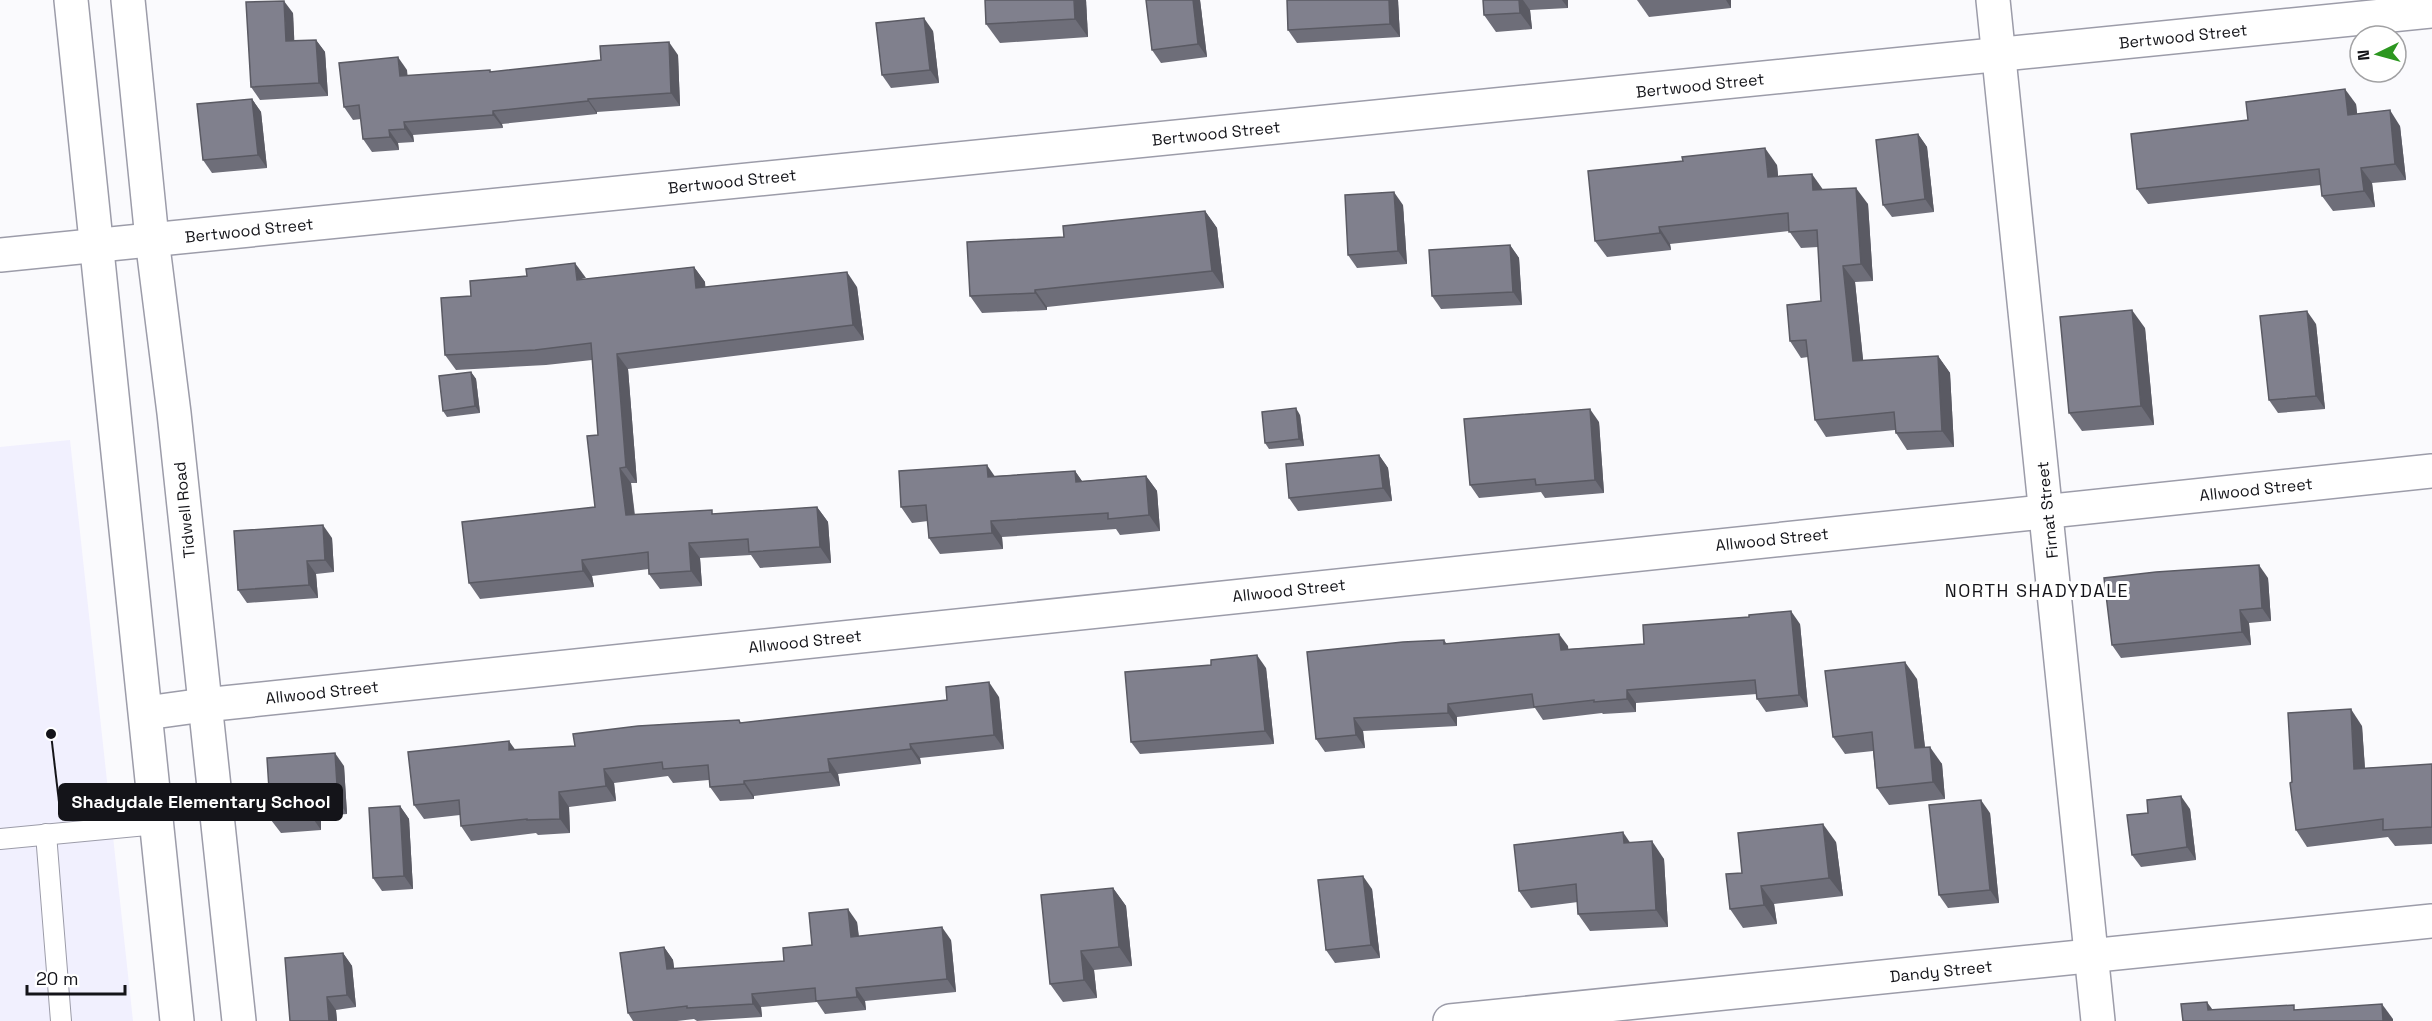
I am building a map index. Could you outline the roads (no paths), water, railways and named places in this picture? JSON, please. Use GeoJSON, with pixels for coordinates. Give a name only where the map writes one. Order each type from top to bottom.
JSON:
{"type":"FeatureCollection","features":[{"type":"Feature","properties":{"kind":"street"},"geometry":{"type":"LineString","coordinates":[[71,0],[177,1021]]}},
{"type":"Feature","properties":{"kind":"street","name":"Tidwell Road"},"geometry":{"type":"LineString","coordinates":[[128,0],[152,239],[174,412],[239,1021]]}},
{"type":"Feature","properties":{"kind":"street","name":"Firnat Street"},"geometry":{"type":"LineString","coordinates":[[1993,0],[2098,1021]]}},
{"type":"Feature","properties":{"kind":"street","name":"Bertwood Street"},"geometry":{"type":"LineString","coordinates":[[0,255],[2432,11]]}},
{"type":"Feature","properties":{"kind":"street","name":"Allwood Street"},"geometry":{"type":"LineString","coordinates":[[146,713],[204,705],[2432,471]]}},
{"type":"Feature","properties":{"kind":"street","name":"Dandy Street"},"geometry":{"type":"LineString","coordinates":[[1450,1021],[2432,921]]}},
{"type":"Feature","properties":{"kind":"lane"},"geometry":{"type":"LineString","coordinates":[[0,839],[157,824]]}},
{"type":"Feature","properties":{"kind":"lane"},"geometry":{"type":"LineString","coordinates":[[46,834],[61,1021]]}},
{"type":"Feature","properties":{"kind":"place","name":"Shadydale Elementary School"},"geometry":{"type":"Point","coordinates":[51,734]}},
{"type":"Feature","properties":{"kind":"district","name":"NORTH SHADYDALE"},"geometry":{"type":"Point","coordinates":[2037,591]}}]}
